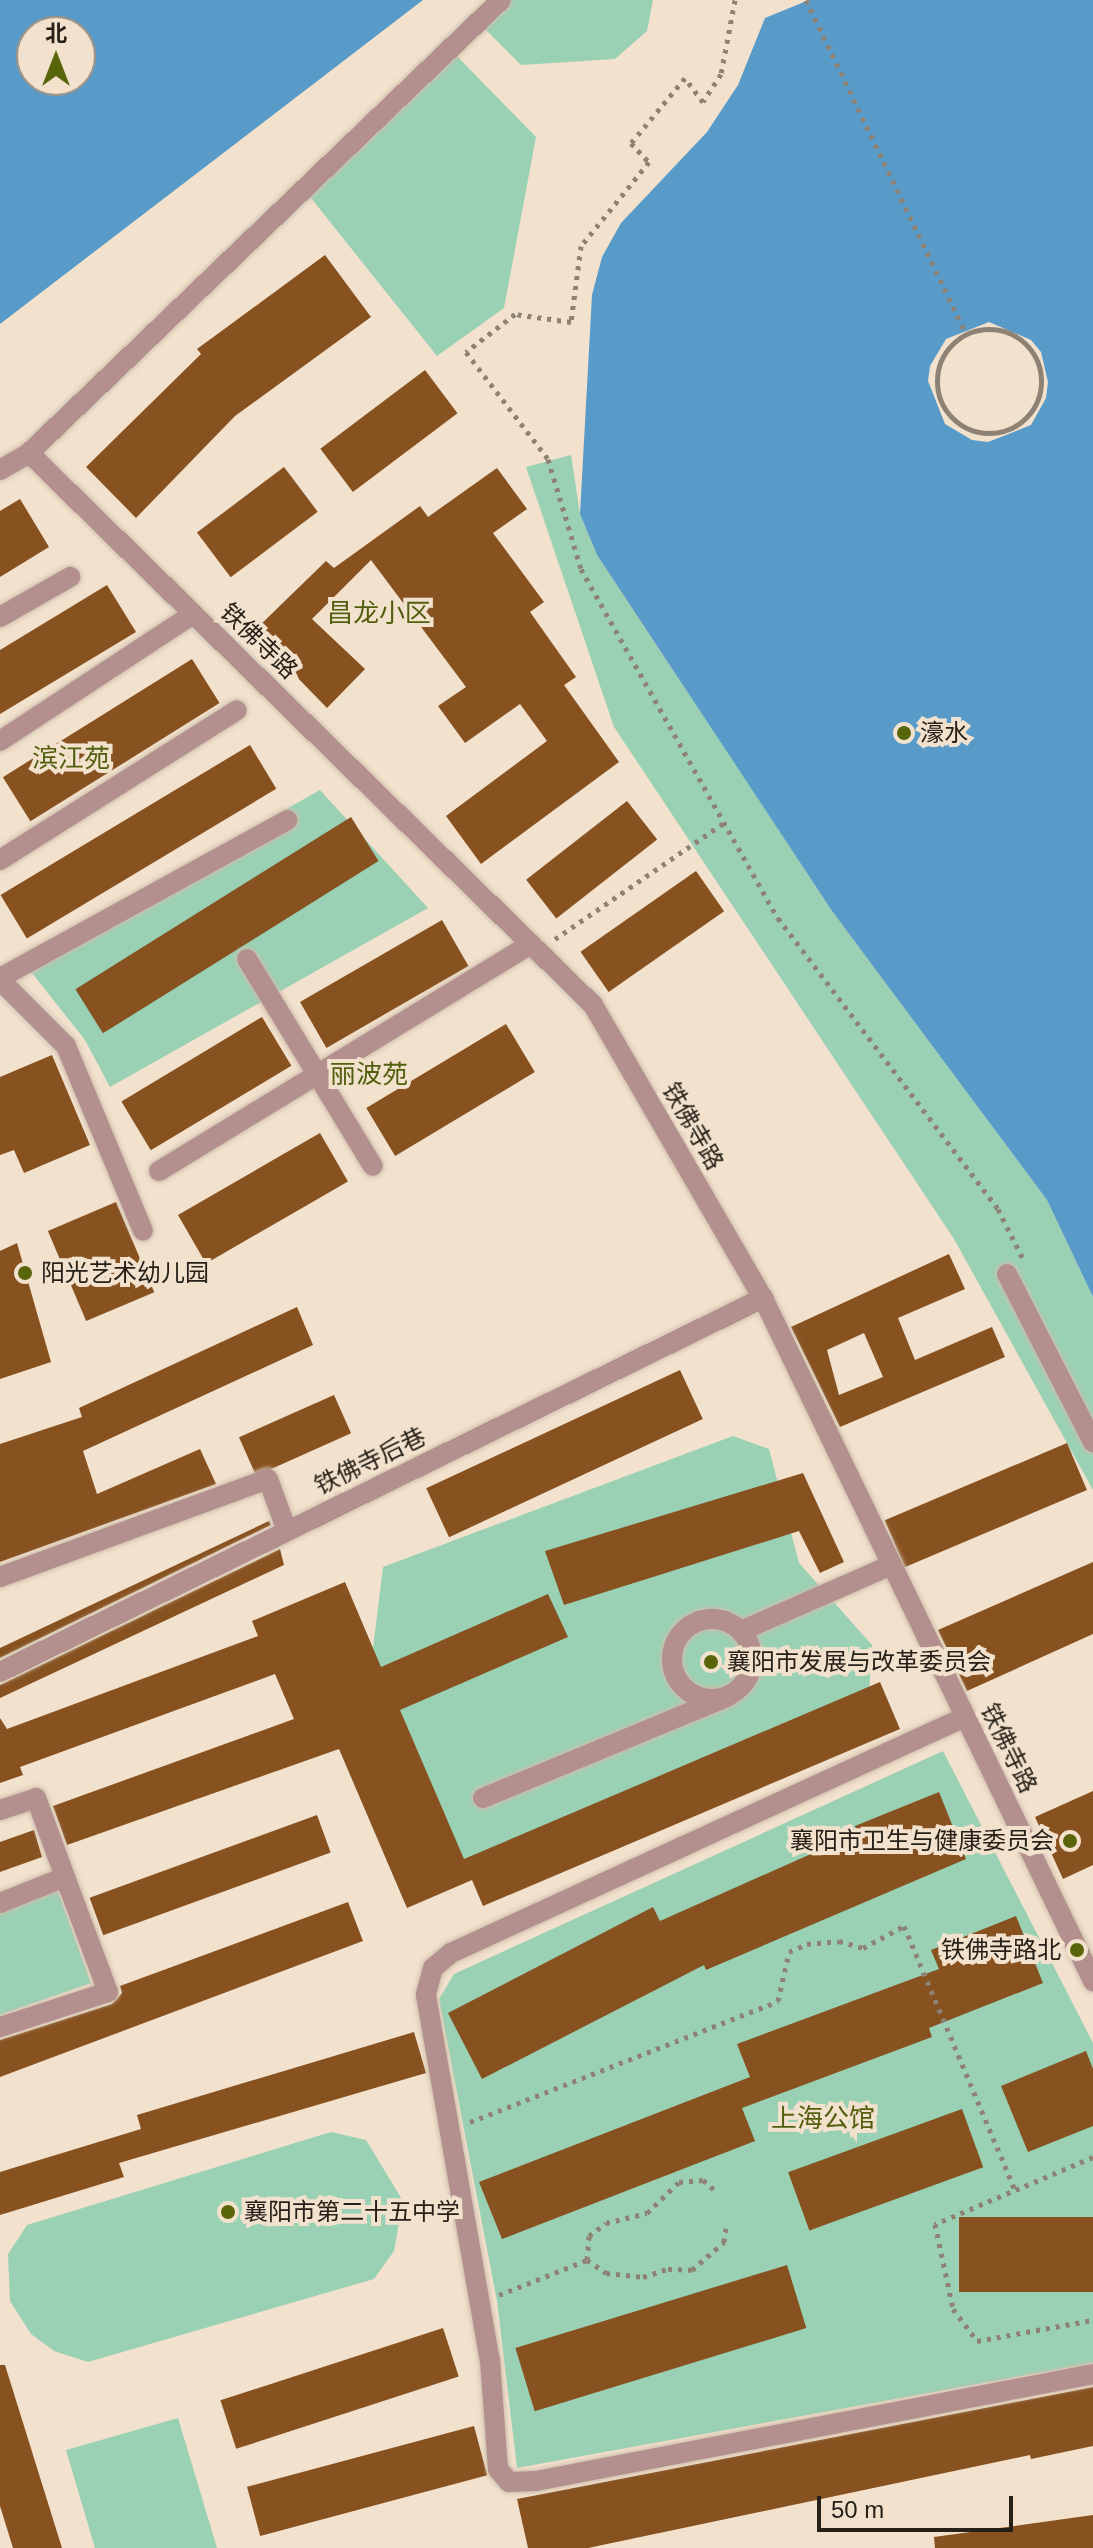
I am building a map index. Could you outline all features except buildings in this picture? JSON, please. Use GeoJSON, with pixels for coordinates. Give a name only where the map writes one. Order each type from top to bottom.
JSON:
{"type":"FeatureCollection","features":[{"type":"Feature","properties":{"kind":"street"},"geometry":{"type":"LineString","coordinates":[[0,470],[29,453],[501,0]]}},
{"type":"Feature","properties":{"kind":"street","name":"铁佛寺路"},"geometry":{"type":"LineString","coordinates":[[29,453],[593,1005],[763,1298],[1093,1981]]}},
{"type":"Feature","properties":{"kind":"street"},"geometry":{"type":"LineString","coordinates":[[0,617],[70,577]]}},
{"type":"Feature","properties":{"kind":"street"},"geometry":{"type":"LineString","coordinates":[[0,741],[193,614]]}},
{"type":"Feature","properties":{"kind":"street"},"geometry":{"type":"LineString","coordinates":[[0,860],[237,710]]}},
{"type":"Feature","properties":{"kind":"street"},"geometry":{"type":"LineString","coordinates":[[143,1231],[66,1046],[0,979],[287,820]]}},
{"type":"Feature","properties":{"kind":"street"},"geometry":{"type":"LineString","coordinates":[[159,1171],[535,948]]}},
{"type":"Feature","properties":{"kind":"street"},"geometry":{"type":"LineString","coordinates":[[247,959],[373,1166]]}},
{"type":"Feature","properties":{"kind":"street"},"geometry":{"type":"LineString","coordinates":[[1016,1268],[1093,1442]]}},
{"type":"Feature","properties":{"kind":"street","name":"铁佛寺后巷"},"geometry":{"type":"LineString","coordinates":[[0,1672],[763,1298]]}},
{"type":"Feature","properties":{"kind":"street"},"geometry":{"type":"LineString","coordinates":[[0,1577],[268,1479],[287,1531]]}},
{"type":"Feature","properties":{"kind":"street"},"geometry":{"type":"LineString","coordinates":[[741,1631],[891,1565]]}},
{"type":"Feature","properties":{"kind":"street"},"geometry":{"type":"LineString","coordinates":[[483,1798],[727,1697],[738,1690],[752,1667],[752,1654],[741,1631],[717,1619],[691,1624],[674,1645],[673,1671],[679,1683],[700,1698],[727,1697]]}},
{"type":"Feature","properties":{"kind":"street"},"geometry":{"type":"LineString","coordinates":[[965,1717],[451,1953],[433,1968],[426,1995],[490,2360],[498,2469],[509,2482],[1093,2374]]}},
{"type":"Feature","properties":{"kind":"street"},"geometry":{"type":"LineString","coordinates":[[0,1810],[36,1798],[108,1992],[0,2027]]}},
{"type":"Feature","properties":{"kind":"street"},"geometry":{"type":"LineString","coordinates":[[0,1903],[65,1877]]}},
{"type":"Feature","properties":{"kind":"path"},"geometry":{"type":"LineString","coordinates":[[735,0],[721,74],[703,102],[685,78],[631,143],[649,162],[581,246],[571,322],[515,314],[466,352],[548,459],[581,569],[778,918],[998,1209],[1016,1268]]}},
{"type":"Feature","properties":{"kind":"path"},"geometry":{"type":"LineString","coordinates":[[806,0],[965,331]]}},
{"type":"Feature","properties":{"kind":"path"},"geometry":{"type":"LineString","coordinates":[[983,329],[1017,336],[1038,362],[1042,380],[1036,404],[1019,424],[1004,432],[969,430],[949,414],[937,391],[942,358],[965,331],[983,329]]}},
{"type":"Feature","properties":{"kind":"path"},"geometry":{"type":"LineString","coordinates":[[535,948],[724,823]]}},
{"type":"Feature","properties":{"kind":"path"},"geometry":{"type":"LineString","coordinates":[[450,2130],[778,2001],[789,1952],[807,1944],[839,1941],[863,1948],[904,1926],[1015,2190]]}},
{"type":"Feature","properties":{"kind":"path"},"geometry":{"type":"LineString","coordinates":[[1093,2157],[935,2224],[953,2309],[977,2341],[1093,2320]]}},
{"type":"Feature","properties":{"kind":"path"},"geometry":{"type":"LineString","coordinates":[[587,2260],[589,2236],[606,2223],[647,2213],[679,2182],[703,2180],[717,2192]]}},
{"type":"Feature","properties":{"kind":"path"},"geometry":{"type":"LineString","coordinates":[[587,2260],[606,2273],[643,2277],[668,2269],[692,2270],[724,2242],[726,2228]]}},
{"type":"Feature","properties":{"kind":"path"},"geometry":{"type":"LineString","coordinates":[[480,2302],[587,2260]]}},
{"type":"Feature","properties":{"kind":"green space"},"geometry":{"type":"Polygon","coordinates":[[[501,0],[653,0],[647,31],[615,59],[521,65],[478,22],[501,0]]]}},
{"type":"Feature","properties":{"kind":"green space"},"geometry":{"type":"Polygon","coordinates":[[[449,48],[536,137],[504,308],[437,356],[303,188],[449,48]]]}},
{"type":"Feature","properties":{"kind":"green space"},"geometry":{"type":"Polygon","coordinates":[[[571,455],[580,514],[597,555],[832,911],[1047,1200],[1093,1297],[1093,1490],[954,1239],[614,727],[526,467],[571,455]]]}},
{"type":"Feature","properties":{"kind":"green space"},"geometry":{"type":"Polygon","coordinates":[[[320,790],[428,908],[110,1087],[85,1040],[21,959],[320,790]]]}},
{"type":"Feature","properties":{"kind":"green space"},"geometry":{"type":"Polygon","coordinates":[[[733,1436],[769,1449],[799,1563],[872,1645],[868,1712],[510,1863],[439,1857],[368,1688],[383,1567],[733,1436]]]}},
{"type":"Feature","properties":{"kind":"green space"},"geometry":{"type":"Polygon","coordinates":[[[943,1751],[1093,2043],[1093,2363],[517,2468],[497,2301],[439,1999],[454,1974],[943,1751]]]}},
{"type":"Feature","properties":{"kind":"green space"},"geometry":{"type":"Polygon","coordinates":[[[58,1891],[91,1983],[0,2015],[0,1910],[58,1891]]]}},
{"type":"Feature","properties":{"kind":"green space"},"geometry":{"type":"Polygon","coordinates":[[[331,2132],[366,2140],[403,2201],[394,2251],[374,2279],[88,2362],[54,2351],[31,2334],[10,2301],[8,2254],[27,2225],[331,2132]]]}},
{"type":"Feature","properties":{"kind":"green space"},"geometry":{"type":"Polygon","coordinates":[[[178,2418],[217,2548],[95,2548],[66,2450],[178,2418]]]}},
{"type":"Feature","properties":{"kind":"water"},"geometry":{"type":"Polygon","coordinates":[[[0,0],[423,0],[0,324],[0,0]]]}},
{"type":"Feature","properties":{"kind":"water","name":"濠水"},"geometry":{"type":"Polygon","coordinates":[[[809,0],[1093,0],[1093,1297],[1047,1200],[832,911],[597,555],[580,514],[592,295],[602,257],[621,223],[707,132],[738,85],[765,18],[809,0]],[[989,322],[946,339],[930,366],[928,381],[945,424],[972,440],[988,442],[1031,425],[1046,398],[1048,382],[1041,352],[1031,340],[989,322]]]}},
{"type":"Feature","properties":{"kind":"place","name":"濠水"},"geometry":{"type":"Point","coordinates":[904,733]}},
{"type":"Feature","properties":{"kind":"place","name":"阳光艺术幼儿园"},"geometry":{"type":"Point","coordinates":[25,1273]}},
{"type":"Feature","properties":{"kind":"place","name":"襄阳市发展与改革委员会"},"geometry":{"type":"Point","coordinates":[711,1662]}},
{"type":"Feature","properties":{"kind":"place","name":"襄阳市卫生与健康委员会"},"geometry":{"type":"Point","coordinates":[1070,1841]}},
{"type":"Feature","properties":{"kind":"place","name":"铁佛寺路北"},"geometry":{"type":"Point","coordinates":[1077,1950]}},
{"type":"Feature","properties":{"kind":"place","name":"襄阳市第二十五中学"},"geometry":{"type":"Point","coordinates":[228,2212]}},
{"type":"Feature","properties":{"kind":"district","name":"昌龙小区"},"geometry":{"type":"Point","coordinates":[379,614]}},
{"type":"Feature","properties":{"kind":"district","name":"滨江苑"},"geometry":{"type":"Point","coordinates":[71,759]}},
{"type":"Feature","properties":{"kind":"district","name":"丽波苑"},"geometry":{"type":"Point","coordinates":[369,1075]}},
{"type":"Feature","properties":{"kind":"district","name":"上海公馆"},"geometry":{"type":"Point","coordinates":[823,2119]}}]}
